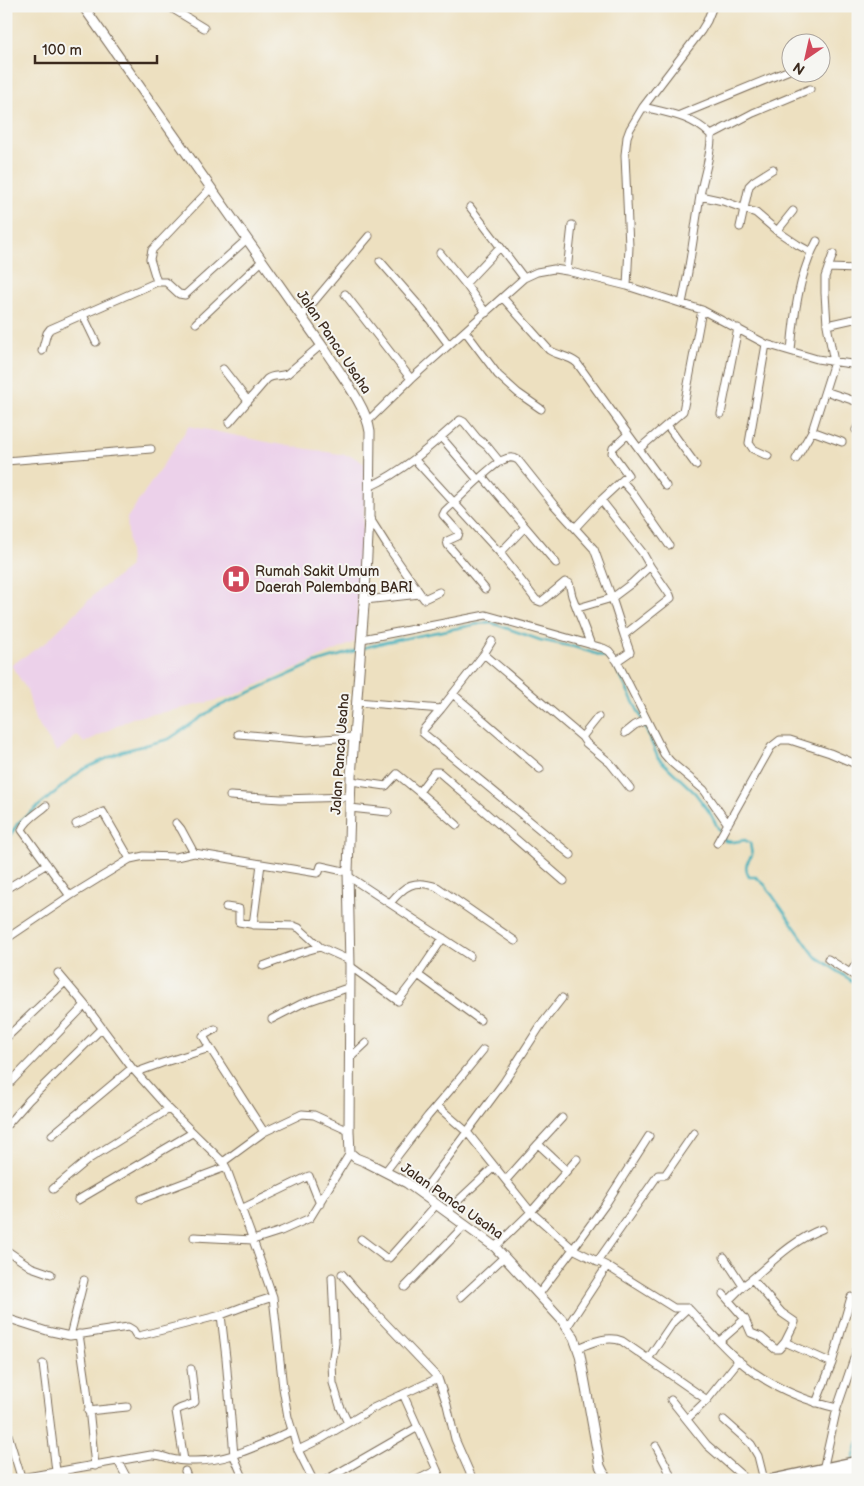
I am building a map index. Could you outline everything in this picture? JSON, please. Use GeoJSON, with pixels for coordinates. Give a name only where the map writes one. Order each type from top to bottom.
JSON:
{"type":"FeatureCollection","features":[{"type":"Feature","properties":{"kind":"highway"},"geometry":{"type":"LineString","coordinates":[[824,1475],[841,1465],[858,1462]]}},
{"type":"Feature","properties":{"kind":"highway"},"geometry":{"type":"LineString","coordinates":[[774,1480],[824,1475],[838,1477],[858,1473]]}},
{"type":"Feature","properties":{"kind":"street"},"geometry":{"type":"LineString","coordinates":[[168,6],[204,28]]}},
{"type":"Feature","properties":{"kind":"street"},"geometry":{"type":"LineString","coordinates":[[627,286],[629,247],[625,161],[630,129],[643,107],[701,31],[713,6]]}},
{"type":"Feature","properties":{"kind":"street","name":"Jalan Panca Usaha"},"geometry":{"type":"LineString","coordinates":[[87,7],[321,345],[368,421],[370,432],[369,517],[362,641],[350,781],[348,874],[350,1153],[356,1158],[407,1183],[495,1247],[567,1326],[578,1348],[598,1458],[606,1480]]}},
{"type":"Feature","properties":{"kind":"street"},"geometry":{"type":"LineString","coordinates":[[680,115],[782,73]]}},
{"type":"Feature","properties":{"kind":"street"},"geometry":{"type":"LineString","coordinates":[[711,135],[752,113],[810,89]]}},
{"type":"Feature","properties":{"kind":"street"},"geometry":{"type":"LineString","coordinates":[[643,107],[680,115],[695,122],[711,135]]}},
{"type":"Feature","properties":{"kind":"street"},"geometry":{"type":"LineString","coordinates":[[682,303],[690,267],[700,196],[711,145],[711,135]]}},
{"type":"Feature","properties":{"kind":"street"},"geometry":{"type":"LineString","coordinates":[[740,227],[749,186],[773,169]]}},
{"type":"Feature","properties":{"kind":"street"},"geometry":{"type":"LineString","coordinates":[[157,282],[150,260],[152,250],[211,188]]}},
{"type":"Feature","properties":{"kind":"street"},"geometry":{"type":"LineString","coordinates":[[700,196],[723,201],[756,213],[798,246],[811,252]]}},
{"type":"Feature","properties":{"kind":"street"},"geometry":{"type":"LineString","coordinates":[[470,207],[524,278]]}},
{"type":"Feature","properties":{"kind":"street"},"geometry":{"type":"LineString","coordinates":[[777,231],[793,211]]}},
{"type":"Feature","properties":{"kind":"street"},"geometry":{"type":"LineString","coordinates":[[567,271],[572,225]]}},
{"type":"Feature","properties":{"kind":"street"},"geometry":{"type":"LineString","coordinates":[[301,317],[369,236]]}},
{"type":"Feature","properties":{"kind":"street"},"geometry":{"type":"LineString","coordinates":[[42,351],[48,331],[157,282],[166,282],[179,294],[184,295],[246,239]]}},
{"type":"Feature","properties":{"kind":"street"},"geometry":{"type":"LineString","coordinates":[[791,351],[796,307],[804,268],[818,241]]}},
{"type":"Feature","properties":{"kind":"street"},"geometry":{"type":"LineString","coordinates":[[465,284],[500,246]]}},
{"type":"Feature","properties":{"kind":"street"},"geometry":{"type":"LineString","coordinates":[[440,254],[486,313]]}},
{"type":"Feature","properties":{"kind":"street"},"geometry":{"type":"LineString","coordinates":[[796,460],[812,431],[834,362],[825,306],[825,277],[833,254]]}},
{"type":"Feature","properties":{"kind":"street"},"geometry":{"type":"LineString","coordinates":[[196,323],[262,261]]}},
{"type":"Feature","properties":{"kind":"street"},"geometry":{"type":"LineString","coordinates":[[380,261],[421,308],[449,345]]}},
{"type":"Feature","properties":{"kind":"street"},"geometry":{"type":"LineString","coordinates":[[828,268],[858,269]]}},
{"type":"Feature","properties":{"kind":"street"},"geometry":{"type":"LineString","coordinates":[[368,421],[411,379],[524,278],[554,269],[627,286],[702,310],[766,344],[817,359],[858,365]]}},
{"type":"Feature","properties":{"kind":"street"},"geometry":{"type":"LineString","coordinates":[[345,294],[411,379]]}},
{"type":"Feature","properties":{"kind":"street"},"geometry":{"type":"LineString","coordinates":[[503,298],[549,350],[567,357],[577,364],[666,486]]}},
{"type":"Feature","properties":{"kind":"street"},"geometry":{"type":"LineString","coordinates":[[639,449],[683,411],[702,310]]}},
{"type":"Feature","properties":{"kind":"street"},"geometry":{"type":"LineString","coordinates":[[83,315],[96,342]]}},
{"type":"Feature","properties":{"kind":"street"},"geometry":{"type":"LineString","coordinates":[[827,325],[858,318]]}},
{"type":"Feature","properties":{"kind":"street"},"geometry":{"type":"LineString","coordinates":[[721,414],[738,328]]}},
{"type":"Feature","properties":{"kind":"street"},"geometry":{"type":"LineString","coordinates":[[466,330],[498,375],[518,393],[541,409]]}},
{"type":"Feature","properties":{"kind":"street"},"geometry":{"type":"LineString","coordinates":[[766,344],[749,443],[753,449],[768,456]]}},
{"type":"Feature","properties":{"kind":"street"},"geometry":{"type":"LineString","coordinates":[[229,423],[267,379],[272,376],[287,374],[321,345]]}},
{"type":"Feature","properties":{"kind":"street"},"geometry":{"type":"LineString","coordinates":[[223,369],[248,401]]}},
{"type":"Feature","properties":{"kind":"street"},"geometry":{"type":"LineString","coordinates":[[825,391],[858,402]]}},
{"type":"Feature","properties":{"kind":"street"},"geometry":{"type":"LineString","coordinates":[[370,487],[415,460],[460,420],[487,446],[500,462]]}},
{"type":"Feature","properties":{"kind":"street"},"geometry":{"type":"LineString","coordinates":[[667,425],[696,465]]}},
{"type":"Feature","properties":{"kind":"street"},"geometry":{"type":"LineString","coordinates":[[812,431],[842,442]]}},
{"type":"Feature","properties":{"kind":"street"},"geometry":{"type":"LineString","coordinates":[[575,528],[627,476],[628,473],[612,455],[612,451],[628,434]]}},
{"type":"Feature","properties":{"kind":"street"},"geometry":{"type":"LineString","coordinates":[[441,437],[556,563]]}},
{"type":"Feature","properties":{"kind":"street"},"geometry":{"type":"LineString","coordinates":[[6,461],[151,449]]}},
{"type":"Feature","properties":{"kind":"street"},"geometry":{"type":"LineString","coordinates":[[485,589],[447,543],[459,534],[444,516],[445,510],[480,478],[500,462],[510,457],[518,460],[594,549],[630,652],[617,661]]}},
{"type":"Feature","properties":{"kind":"street"},"geometry":{"type":"LineString","coordinates":[[415,460],[453,504],[500,553],[536,600],[542,602],[565,582],[569,583],[572,596],[591,644]]}},
{"type":"Feature","properties":{"kind":"street"},"geometry":{"type":"LineString","coordinates":[[622,480],[670,545]]}},
{"type":"Feature","properties":{"kind":"street"},"geometry":{"type":"LineString","coordinates":[[601,500],[642,552],[671,598],[624,635]]}},
{"type":"Feature","properties":{"kind":"street"},"geometry":{"type":"LineString","coordinates":[[369,517],[425,600],[439,592]]}},
{"type":"Feature","properties":{"kind":"street"},"geometry":{"type":"LineString","coordinates":[[500,553],[525,527]]}},
{"type":"Feature","properties":{"kind":"street"},"geometry":{"type":"LineString","coordinates":[[578,608],[612,598],[650,566]]}},
{"type":"Feature","properties":{"kind":"street"},"geometry":{"type":"LineString","coordinates":[[364,600],[420,594]]}},
{"type":"Feature","properties":{"kind":"street"},"geometry":{"type":"LineString","coordinates":[[362,641],[486,615],[591,644],[609,651],[617,661],[645,720],[664,754],[704,790],[728,824]]}},
{"type":"Feature","properties":{"kind":"street"},"geometry":{"type":"LineString","coordinates":[[492,642],[423,730],[424,733],[571,855]]}},
{"type":"Feature","properties":{"kind":"street"},"geometry":{"type":"LineString","coordinates":[[484,654],[582,737],[586,743],[610,763],[630,788]]}},
{"type":"Feature","properties":{"kind":"street"},"geometry":{"type":"LineString","coordinates":[[453,694],[540,769]]}},
{"type":"Feature","properties":{"kind":"street"},"geometry":{"type":"LineString","coordinates":[[357,702],[441,709]]}},
{"type":"Feature","properties":{"kind":"street"},"geometry":{"type":"LineString","coordinates":[[582,737],[598,717]]}},
{"type":"Feature","properties":{"kind":"street"},"geometry":{"type":"LineString","coordinates":[[625,733],[645,720]]}},
{"type":"Feature","properties":{"kind":"street"},"geometry":{"type":"LineString","coordinates":[[238,734],[306,740],[354,737]]}},
{"type":"Feature","properties":{"kind":"street"},"geometry":{"type":"LineString","coordinates":[[718,841],[771,746],[780,740],[790,740],[830,752],[858,765]]}},
{"type":"Feature","properties":{"kind":"street"},"geometry":{"type":"LineString","coordinates":[[419,792],[434,772],[439,772],[564,881]]}},
{"type":"Feature","properties":{"kind":"street"},"geometry":{"type":"LineString","coordinates":[[350,781],[386,786],[397,774],[457,826]]}},
{"type":"Feature","properties":{"kind":"street"},"geometry":{"type":"LineString","coordinates":[[230,796],[281,799],[350,797]]}},
{"type":"Feature","properties":{"kind":"street"},"geometry":{"type":"LineString","coordinates":[[46,806],[30,819],[22,829],[70,896]]}},
{"type":"Feature","properties":{"kind":"street"},"geometry":{"type":"LineString","coordinates":[[350,808],[388,812]]}},
{"type":"Feature","properties":{"kind":"street"},"geometry":{"type":"LineString","coordinates":[[76,824],[104,812],[130,860]]}},
{"type":"Feature","properties":{"kind":"street"},"geometry":{"type":"LineString","coordinates":[[176,823],[194,853]]}},
{"type":"Feature","properties":{"kind":"street"},"geometry":{"type":"LineString","coordinates":[[6,939],[70,896],[130,860],[144,856],[176,856],[194,853],[317,873],[321,866],[348,874],[470,956]]}},
{"type":"Feature","properties":{"kind":"street"},"geometry":{"type":"LineString","coordinates":[[6,886],[9,887],[47,864]]}},
{"type":"Feature","properties":{"kind":"street"},"geometry":{"type":"LineString","coordinates":[[253,924],[261,864]]}},
{"type":"Feature","properties":{"kind":"street"},"geometry":{"type":"LineString","coordinates":[[390,904],[400,891],[408,886],[416,883],[426,883],[437,887],[515,941]]}},
{"type":"Feature","properties":{"kind":"street"},"geometry":{"type":"LineString","coordinates":[[226,907],[239,909],[239,922],[299,928],[320,947],[350,963],[398,1002],[443,938]]}},
{"type":"Feature","properties":{"kind":"street"},"geometry":{"type":"LineString","coordinates":[[263,966],[320,947]]}},
{"type":"Feature","properties":{"kind":"street"},"geometry":{"type":"LineString","coordinates":[[828,959],[858,978]]}},
{"type":"Feature","properties":{"kind":"street"},"geometry":{"type":"LineString","coordinates":[[850,973],[858,961]]}},
{"type":"Feature","properties":{"kind":"street"},"geometry":{"type":"LineString","coordinates":[[58,973],[85,1004],[134,1070],[168,1109],[224,1164],[273,1297],[283,1388],[292,1431],[298,1450],[313,1480]]}},
{"type":"Feature","properties":{"kind":"street"},"geometry":{"type":"LineString","coordinates":[[418,975],[480,1020]]}},
{"type":"Feature","properties":{"kind":"street"},"geometry":{"type":"LineString","coordinates":[[6,1038],[66,982]]}},
{"type":"Feature","properties":{"kind":"street"},"geometry":{"type":"LineString","coordinates":[[272,1019],[301,1004],[350,986]]}},
{"type":"Feature","properties":{"kind":"street"},"geometry":{"type":"LineString","coordinates":[[421,1194],[504,1082],[541,1025],[562,998]]}},
{"type":"Feature","properties":{"kind":"street"},"geometry":{"type":"LineString","coordinates":[[6,1087],[85,1004]]}},
{"type":"Feature","properties":{"kind":"street"},"geometry":{"type":"LineString","coordinates":[[6,1126],[29,1100],[102,1028]]}},
{"type":"Feature","properties":{"kind":"street"},"geometry":{"type":"LineString","coordinates":[[215,1029],[202,1036],[264,1132]]}},
{"type":"Feature","properties":{"kind":"street"},"geometry":{"type":"LineString","coordinates":[[350,1058],[366,1043]]}},
{"type":"Feature","properties":{"kind":"street"},"geometry":{"type":"LineString","coordinates":[[52,1135],[134,1070],[210,1048]]}},
{"type":"Feature","properties":{"kind":"street"},"geometry":{"type":"LineString","coordinates":[[385,1172],[428,1116],[483,1050]]}},
{"type":"Feature","properties":{"kind":"street"},"geometry":{"type":"LineString","coordinates":[[437,1106],[467,1132],[531,1212],[572,1249],[606,1266],[674,1308],[688,1308],[739,1360],[777,1385],[816,1403],[837,1408]]}},
{"type":"Feature","properties":{"kind":"street"},"geometry":{"type":"LineString","coordinates":[[53,1189],[89,1159],[168,1109]]}},
{"type":"Feature","properties":{"kind":"street"},"geometry":{"type":"LineString","coordinates":[[141,1199],[224,1164],[264,1132],[302,1114],[314,1115],[349,1131]]}},
{"type":"Feature","properties":{"kind":"street"},"geometry":{"type":"LineString","coordinates":[[506,1180],[562,1118]]}},
{"type":"Feature","properties":{"kind":"street"},"geometry":{"type":"LineString","coordinates":[[78,1200],[192,1133]]}},
{"type":"Feature","properties":{"kind":"street"},"geometry":{"type":"LineString","coordinates":[[597,1262],[658,1175],[665,1176],[694,1133]]}},
{"type":"Feature","properties":{"kind":"street"},"geometry":{"type":"LineString","coordinates":[[539,1294],[605,1205],[649,1136]]}},
{"type":"Feature","properties":{"kind":"street"},"geometry":{"type":"LineString","coordinates":[[538,1144],[566,1170]]}},
{"type":"Feature","properties":{"kind":"street"},"geometry":{"type":"LineString","coordinates":[[194,1237],[253,1240],[281,1231],[310,1218],[350,1153]]}},
{"type":"Feature","properties":{"kind":"street"},"geometry":{"type":"LineString","coordinates":[[495,1247],[531,1212],[576,1159]]}},
{"type":"Feature","properties":{"kind":"street"},"geometry":{"type":"LineString","coordinates":[[446,1212],[494,1166]]}},
{"type":"Feature","properties":{"kind":"street"},"geometry":{"type":"LineString","coordinates":[[241,1209],[309,1176],[320,1204]]}},
{"type":"Feature","properties":{"kind":"street"},"geometry":{"type":"LineString","coordinates":[[361,1239],[386,1258],[389,1258],[436,1205]]}},
{"type":"Feature","properties":{"kind":"street"},"geometry":{"type":"LineString","coordinates":[[405,1286],[465,1225]]}},
{"type":"Feature","properties":{"kind":"street"},"geometry":{"type":"LineString","coordinates":[[729,1300],[795,1242],[822,1229]]}},
{"type":"Feature","properties":{"kind":"street"},"geometry":{"type":"LineString","coordinates":[[6,1250],[31,1267],[51,1274]]}},
{"type":"Feature","properties":{"kind":"street"},"geometry":{"type":"LineString","coordinates":[[461,1297],[504,1257]]}},
{"type":"Feature","properties":{"kind":"street"},"geometry":{"type":"LineString","coordinates":[[724,1258],[743,1286]]}},
{"type":"Feature","properties":{"kind":"street"},"geometry":{"type":"LineString","coordinates":[[567,1326],[606,1266]]}},
{"type":"Feature","properties":{"kind":"street"},"geometry":{"type":"LineString","coordinates":[[342,1274],[373,1310],[438,1378],[455,1439],[473,1480]]}},
{"type":"Feature","properties":{"kind":"street"},"geometry":{"type":"LineString","coordinates":[[332,1277],[335,1343],[332,1364],[333,1383],[340,1406],[348,1423]]}},
{"type":"Feature","properties":{"kind":"street"},"geometry":{"type":"LineString","coordinates":[[723,1294],[745,1318],[751,1333],[761,1337],[775,1349],[779,1349],[785,1342],[795,1322],[782,1313],[752,1279]]}},
{"type":"Feature","properties":{"kind":"street"},"geometry":{"type":"LineString","coordinates":[[70,1336],[84,1280]]}},
{"type":"Feature","properties":{"kind":"street"},"geometry":{"type":"LineString","coordinates":[[6,1318],[70,1336],[128,1327],[139,1336],[221,1315],[273,1297]]}},
{"type":"Feature","properties":{"kind":"street"},"geometry":{"type":"LineString","coordinates":[[816,1403],[832,1363],[851,1297]]}},
{"type":"Feature","properties":{"kind":"street"},"geometry":{"type":"LineString","coordinates":[[648,1359],[673,1322],[688,1308]]}},
{"type":"Feature","properties":{"kind":"street"},"geometry":{"type":"LineString","coordinates":[[221,1315],[234,1456],[244,1480]]}},
{"type":"Feature","properties":{"kind":"street"},"geometry":{"type":"LineString","coordinates":[[720,1341],[745,1318]]}},
{"type":"Feature","properties":{"kind":"street"},"geometry":{"type":"LineString","coordinates":[[79,1334],[95,1466]]}},
{"type":"Feature","properties":{"kind":"street"},"geometry":{"type":"LineString","coordinates":[[578,1348],[601,1340],[617,1339],[708,1400]]}},
{"type":"Feature","properties":{"kind":"street"},"geometry":{"type":"LineString","coordinates":[[785,1342],[832,1363]]}},
{"type":"Feature","properties":{"kind":"street"},"geometry":{"type":"LineString","coordinates":[[824,1475],[837,1408],[858,1346]]}},
{"type":"Feature","properties":{"kind":"street"},"geometry":{"type":"LineString","coordinates":[[687,1419],[708,1400],[739,1360]]}},
{"type":"Feature","properties":{"kind":"street"},"geometry":{"type":"LineString","coordinates":[[43,1364],[59,1471],[64,1480]]}},
{"type":"Feature","properties":{"kind":"street"},"geometry":{"type":"LineString","coordinates":[[184,1460],[176,1411],[195,1402],[191,1369]]}},
{"type":"Feature","properties":{"kind":"street"},"geometry":{"type":"LineString","coordinates":[[298,1450],[321,1439],[373,1408],[438,1378]]}},
{"type":"Feature","properties":{"kind":"street"},"geometry":{"type":"LineString","coordinates":[[403,1394],[441,1480]]}},
{"type":"Feature","properties":{"kind":"street"},"geometry":{"type":"LineString","coordinates":[[670,1400],[707,1445],[746,1480]]}},
{"type":"Feature","properties":{"kind":"street"},"geometry":{"type":"LineString","coordinates":[[88,1411],[127,1407]]}},
{"type":"Feature","properties":{"kind":"street"},"geometry":{"type":"LineString","coordinates":[[724,1420],[751,1444],[758,1456],[764,1480]]}},
{"type":"Feature","properties":{"kind":"street"},"geometry":{"type":"LineString","coordinates":[[326,1480],[418,1427]]}},
{"type":"Feature","properties":{"kind":"street"},"geometry":{"type":"LineString","coordinates":[[6,1428],[21,1479],[156,1454],[179,1461],[210,1461],[234,1456],[292,1431]]}},
{"type":"Feature","properties":{"kind":"street"},"geometry":{"type":"LineString","coordinates":[[656,1446],[672,1480]]}},
{"type":"Feature","properties":{"kind":"street"},"geometry":{"type":"LineString","coordinates":[[118,1461],[128,1480]]}},
{"type":"Feature","properties":{"kind":"street"},"geometry":{"type":"LineString","coordinates":[[417,1480],[437,1470]]}},
{"type":"Feature","properties":{"kind":"street"},"geometry":{"type":"LineString","coordinates":[[185,1472],[188,1480]]}},
{"type":"Feature","properties":{"kind":"shaded area","name":"Rumah Sakit Umum Daerah Palembang BARI"},"geometry":{"type":"Polygon","coordinates":[[[189,426],[277,444],[352,456],[365,464],[365,499],[355,642],[230,697],[132,718],[84,743],[77,735],[57,752],[35,720],[27,690],[11,665],[45,643],[97,592],[130,567],[127,518],[189,426]]]}},
{"type":"Feature","properties":{"kind":"waterway"},"geometry":{"type":"LineString","coordinates":[[363,648],[489,622],[540,640],[574,647],[606,657],[614,664],[640,715],[658,758],[695,793],[710,813],[725,841],[745,840],[750,843],[752,855],[746,868],[749,877],[756,877],[765,885],[815,956],[858,985]]}},
{"type":"Feature","properties":{"kind":"waterway"},"geometry":{"type":"LineString","coordinates":[[6,842],[18,823],[82,770],[123,751],[169,739],[215,708],[315,663],[358,650]]}},
{"type":"Feature","properties":{"kind":"waterway"},"geometry":{"type":"LineString","coordinates":[[853,1460],[858,1442]]}},
{"type":"Feature","properties":{"kind":"place","name":"Rumah Sakit Umum Daerah Palembang BARI"},"geometry":{"type":"Point","coordinates":[236,579]}}]}
